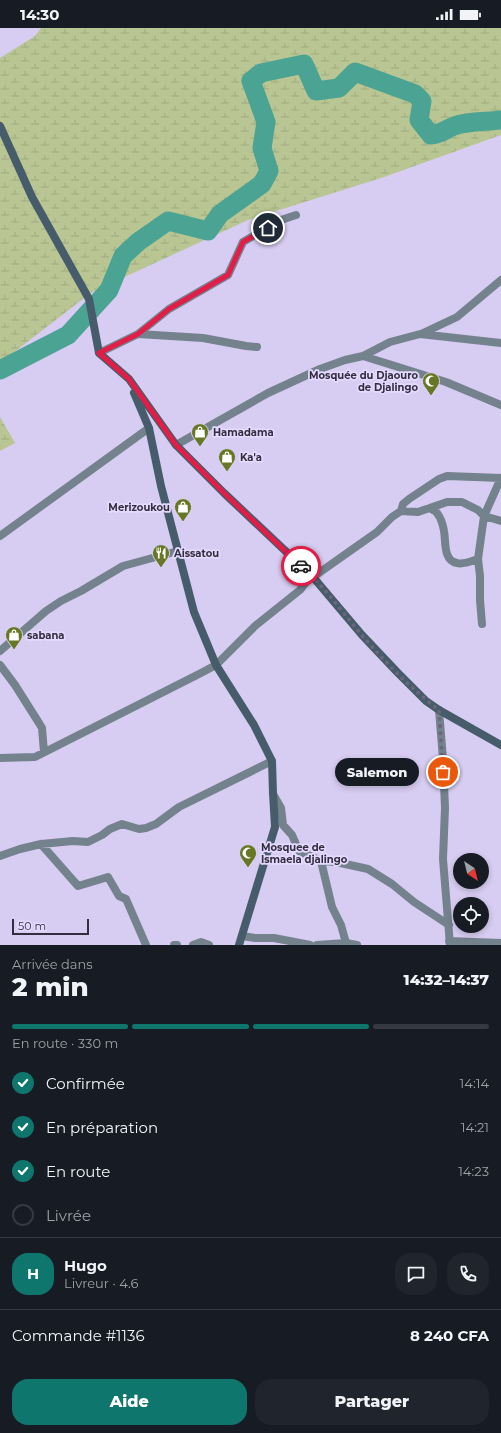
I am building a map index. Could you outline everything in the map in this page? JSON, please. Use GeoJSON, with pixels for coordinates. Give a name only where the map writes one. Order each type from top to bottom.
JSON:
{"type":"FeatureCollection","features":[{"type":"Feature","properties":{"kind":"street"},"geometry":{"type":"LineString","coordinates":[[0,126],[32,197],[89,299],[99,353],[129,379],[176,445],[224,493],[313,577],[377,651],[426,701],[501,745]]}},
{"type":"Feature","properties":{"kind":"street"},"geometry":{"type":"LineString","coordinates":[[99,353],[138,334],[169,309],[228,275],[243,242],[281,220],[296,215]]}},
{"type":"Feature","properties":{"kind":"street"},"geometry":{"type":"LineString","coordinates":[[176,445],[275,390],[320,369],[345,360],[363,356],[390,342],[420,334],[457,317],[501,280]]}},
{"type":"Feature","properties":{"kind":"street"},"geometry":{"type":"LineString","coordinates":[[138,334],[203,338],[257,347]]}},
{"type":"Feature","properties":{"kind":"street"},"geometry":{"type":"LineString","coordinates":[[420,334],[501,343]]}},
{"type":"Feature","properties":{"kind":"street"},"geometry":{"type":"LineString","coordinates":[[363,356],[446,382],[501,405]]}},
{"type":"Feature","properties":{"kind":"street"},"geometry":{"type":"LineString","coordinates":[[129,379],[150,428],[161,486],[194,612],[216,664],[254,725],[272,761],[275,827],[239,945]]}},
{"type":"Feature","properties":{"kind":"street"},"geometry":{"type":"LineString","coordinates":[[0,536],[150,428]]}},
{"type":"Feature","properties":{"kind":"street"},"geometry":{"type":"LineString","coordinates":[[401,511],[403,504],[409,499],[438,479],[447,476],[501,478],[484,516],[478,559],[482,624]]}},
{"type":"Feature","properties":{"kind":"street"},"geometry":{"type":"LineString","coordinates":[[0,758],[35,757],[159,695],[216,664],[255,626],[300,590],[306,582],[378,532],[392,517],[401,511],[418,512],[437,504],[462,502],[478,510],[484,516],[501,521]]}},
{"type":"Feature","properties":{"kind":"street"},"geometry":{"type":"LineString","coordinates":[[430,508],[437,512],[440,519],[444,531],[448,556],[452,561],[460,564],[478,559]]}},
{"type":"Feature","properties":{"kind":"street"},"geometry":{"type":"LineString","coordinates":[[0,651],[46,611],[123,566],[178,551]]}},
{"type":"Feature","properties":{"kind":"street"},"geometry":{"type":"LineString","coordinates":[[0,665],[15,685],[42,728],[44,752]]}},
{"type":"Feature","properties":{"kind":"street"},"geometry":{"type":"LineString","coordinates":[[439,710],[443,759],[443,859],[450,943],[501,943]]}},
{"type":"Feature","properties":{"kind":"street"},"geometry":{"type":"LineString","coordinates":[[0,856],[41,844],[73,841],[88,842],[122,824],[139,829],[146,828],[156,824],[180,806],[272,761]]}},
{"type":"Feature","properties":{"kind":"street"},"geometry":{"type":"LineString","coordinates":[[273,793],[281,808],[283,825],[292,835],[299,851],[321,861],[336,862],[368,869],[392,884],[414,902],[449,925]]}},
{"type":"Feature","properties":{"kind":"street"},"geometry":{"type":"LineString","coordinates":[[41,844],[78,886],[108,877],[119,896],[126,899],[146,945]]}},
{"type":"Feature","properties":{"kind":"street"},"geometry":{"type":"LineString","coordinates":[[321,861],[332,907],[341,925],[346,943]]}},
{"type":"Feature","properties":{"kind":"street"},"geometry":{"type":"LineString","coordinates":[[242,936],[274,938],[310,945]]}},
{"type":"Feature","properties":{"kind":"street"},"geometry":{"type":"LineString","coordinates":[[193,945],[201,942],[209,945]]}},
{"type":"Feature","properties":{"kind":"street"},"geometry":{"type":"LineString","coordinates":[[317,945],[346,943],[357,945]]}},
{"type":"Feature","properties":{"kind":"green space"},"geometry":{"type":"Polygon","coordinates":[[[41,28],[501,28],[501,135],[384,177],[248,220],[92,292],[0,363],[0,58],[35,36],[41,28]]]}},
{"type":"Feature","properties":{"kind":"green space"},"geometry":{"type":"Polygon","coordinates":[[[0,417],[15,443],[0,451],[0,417]]]}},
{"type":"Feature","properties":{"kind":"waterway"},"geometry":{"type":"LineString","coordinates":[[0,370],[68,335],[109,290],[123,256],[138,242],[168,221],[208,231],[220,214],[262,184],[269,171],[262,148],[266,122],[251,81],[261,73],[304,64],[316,91],[339,88],[355,72],[415,94],[422,101],[419,120],[431,135],[440,133],[459,124],[501,120]]}},
{"type":"Feature","properties":{"kind":"way so far"},"geometry":{"type":"LineString","coordinates":[[301,566],[313,577],[398,673],[426,701],[439,710],[443,772]]}},
{"type":"Feature","properties":{"kind":"place","name":"Mosquée du Djaouro de Djalingo"},"geometry":{"type":"Point","coordinates":[431,396]}},
{"type":"Feature","properties":{"kind":"place","name":"Hamadama"},"geometry":{"type":"Point","coordinates":[200,447]}},
{"type":"Feature","properties":{"kind":"place","name":"Ka'a"},"geometry":{"type":"Point","coordinates":[227,472]}},
{"type":"Feature","properties":{"kind":"place","name":"Merizoukou"},"geometry":{"type":"Point","coordinates":[183,522]}},
{"type":"Feature","properties":{"kind":"place","name":"Aissatou"},"geometry":{"type":"Point","coordinates":[161,568]}},
{"type":"Feature","properties":{"kind":"place","name":"sabana"},"geometry":{"type":"Point","coordinates":[14,650]}},
{"type":"Feature","properties":{"kind":"place","name":"Salemon"},"geometry":{"type":"Point","coordinates":[443,772]}},
{"type":"Feature","properties":{"kind":"place","name":"Mosquee de Ismaela djalingo"},"geometry":{"type":"Point","coordinates":[248,868]}},
{"type":"Feature","properties":{"kind":"route"},"geometry":{"type":"LineString","coordinates":[[268,228],[243,242],[228,275],[169,309],[138,334],[99,353],[129,379],[176,445],[301,566]]}}]}
